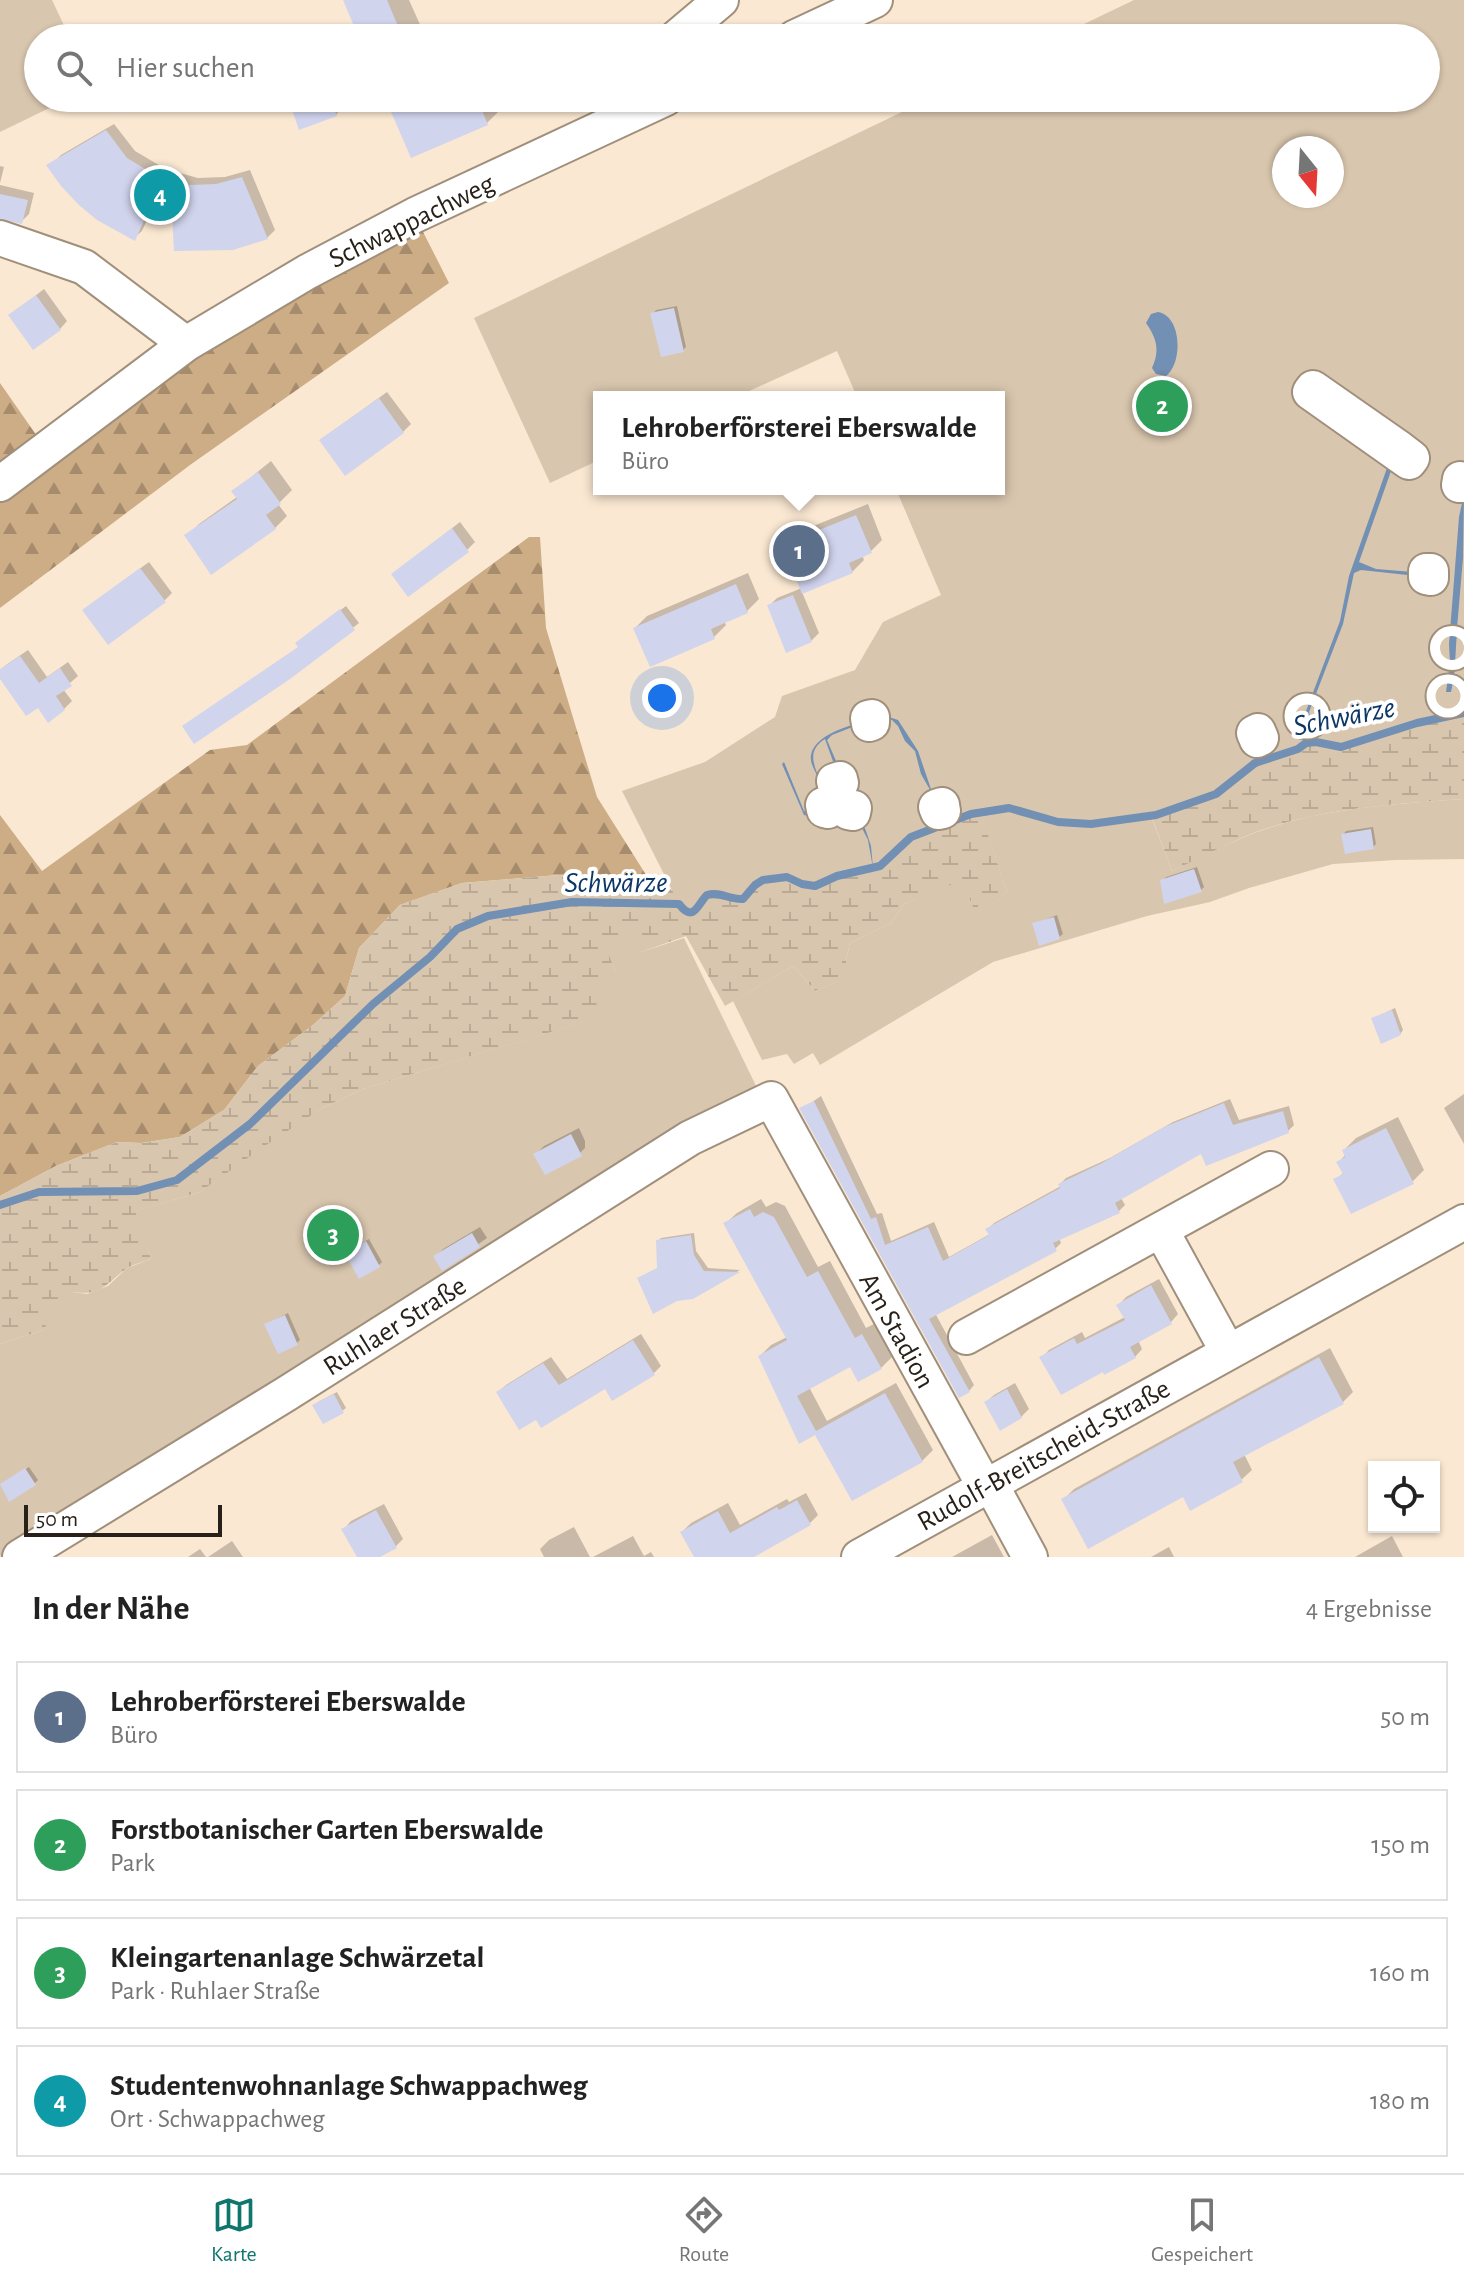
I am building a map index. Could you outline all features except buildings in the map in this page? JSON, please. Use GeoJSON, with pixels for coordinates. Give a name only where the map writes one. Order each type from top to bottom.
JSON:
{"type":"FeatureCollection","features":[{"type":"Feature","properties":{"kind":"street"},"geometry":{"type":"LineString","coordinates":[[693,24],[721,0]]}},
{"type":"Feature","properties":{"kind":"street"},"geometry":{"type":"LineString","coordinates":[[824,24],[875,0]]}},
{"type":"Feature","properties":{"kind":"street","name":"Schwappachweg"},"geometry":{"type":"LineString","coordinates":[[0,484],[186,344],[307,272],[415,215],[631,112]]}},
{"type":"Feature","properties":{"kind":"street"},"geometry":{"type":"LineString","coordinates":[[0,238],[84,267],[186,344]]}},
{"type":"Feature","properties":{"kind":"street","name":"Am Stadion"},"geometry":{"type":"LineString","coordinates":[[771,1099],[972,1464],[996,1494],[1030,1557]]}},
{"type":"Feature","properties":{"kind":"street","name":"Ruhlaer Straße"},"geometry":{"type":"LineString","coordinates":[[20,1557],[286,1394],[690,1138],[771,1099]]}},
{"type":"Feature","properties":{"kind":"street"},"geometry":{"type":"LineString","coordinates":[[966,1337],[1271,1169]]}},
{"type":"Feature","properties":{"kind":"street","name":"Rudolf-Breitscheid-Straße"},"geometry":{"type":"LineString","coordinates":[[859,1557],[1464,1222]]}},
{"type":"Feature","properties":{"kind":"street"},"geometry":{"type":"LineString","coordinates":[[1161,1230],[1228,1352]]}},
{"type":"Feature","properties":{"kind":"green space"},"geometry":{"type":"Polygon","coordinates":[[[0,0],[52,0],[63,24],[24,24],[24,112],[41,112],[0,132],[0,0]]]}},
{"type":"Feature","properties":{"kind":"green space"},"geometry":{"type":"Polygon","coordinates":[[[1134,0],[1464,0],[1464,713],[1417,723],[1341,747],[1306,743],[1298,749],[1255,763],[1216,794],[1151,816],[1172,871],[1257,832],[1307,817],[1359,808],[1464,799],[1464,859],[1333,864],[1210,902],[1147,916],[993,962],[820,1065],[813,1053],[794,1064],[787,1054],[762,1060],[733,1001],[793,966],[815,991],[846,978],[850,943],[891,923],[904,904],[962,880],[977,917],[1007,892],[981,813],[936,825],[916,834],[880,866],[811,886],[787,877],[763,880],[743,899],[707,895],[694,912],[679,904],[622,791],[705,762],[775,717],[782,696],[855,670],[883,622],[941,595],[899,495],[1005,495],[1005,391],[854,391],[837,351],[749,391],[593,391],[593,463],[550,483],[474,318],[902,112],[1440,112],[1440,24],[1084,24],[1134,0]]]}},
{"type":"Feature","properties":{"kind":"green space"},"geometry":{"type":"Polygon","coordinates":[[[419,224],[449,283],[190,465],[0,608],[0,495],[131,394],[419,224]]]}},
{"type":"Feature","properties":{"kind":"green space"},"geometry":{"type":"Polygon","coordinates":[[[0,383],[39,439],[0,470],[0,383]]]}},
{"type":"Feature","properties":{"kind":"green space"},"geometry":{"type":"Polygon","coordinates":[[[529,537],[540,537],[546,628],[597,797],[648,878],[558,875],[462,883],[400,905],[359,948],[345,996],[313,1025],[258,1066],[224,1110],[180,1137],[141,1143],[117,1142],[56,1166],[0,1196],[0,815],[42,871],[210,750],[247,745],[529,537]]]}},
{"type":"Feature","properties":{"kind":"green space"},"geometry":{"type":"Polygon","coordinates":[[[1464,713],[1464,799],[1359,808],[1307,817],[1256,832],[1172,871],[1151,815],[1216,794],[1255,763],[1298,749],[1306,743],[1341,747],[1417,723],[1464,713]]]}},
{"type":"Feature","properties":{"kind":"green space"},"geometry":{"type":"Polygon","coordinates":[[[981,812],[1007,892],[977,918],[962,881],[904,904],[891,923],[850,943],[846,960],[847,978],[815,991],[793,966],[725,1006],[686,936],[641,952],[606,946],[616,973],[601,1017],[363,1089],[324,1107],[200,1192],[136,1211],[151,1259],[129,1267],[97,1291],[72,1292],[44,1330],[0,1344],[0,1196],[56,1166],[117,1142],[141,1143],[180,1137],[224,1110],[258,1066],[313,1025],[345,996],[359,948],[400,905],[462,883],[558,875],[662,880],[667,890],[674,889],[679,904],[686,911],[699,909],[707,895],[748,896],[756,885],[765,880],[775,878],[815,884],[873,869],[923,830],[981,812]]]}},
{"type":"Feature","properties":{"kind":"green space"},"geometry":{"type":"Polygon","coordinates":[[[634,937],[641,952],[684,938],[759,1092],[0,1556],[0,1344],[44,1330],[57,1299],[72,1292],[87,1294],[108,1286],[127,1268],[151,1259],[135,1211],[200,1192],[324,1107],[363,1089],[600,1017],[590,980],[616,973],[605,945],[634,937]]]}},
{"type":"Feature","properties":{"kind":"water"},"geometry":{"type":"Polygon","coordinates":[[[1158,312],[1166,315],[1176,331],[1175,361],[1166,376],[1156,374],[1152,368],[1156,345],[1146,323],[1151,314],[1158,312]]]}},
{"type":"Feature","properties":{"kind":"water"},"geometry":{"type":"Polygon","coordinates":[[[1393,451],[1397,454],[1359,562],[1376,569],[1425,573],[1426,577],[1361,570],[1354,573],[1343,624],[1309,712],[1316,742],[1311,741],[1306,711],[1340,621],[1349,576],[1393,451]]]}},
{"type":"Feature","properties":{"kind":"water"},"geometry":{"type":"Polygon","coordinates":[[[1464,494],[1457,628],[1464,632],[1457,633],[1453,685],[1451,692],[1446,692],[1459,517],[1464,494]]]}},
{"type":"Feature","properties":{"kind":"water"},"geometry":{"type":"Polygon","coordinates":[[[886,716],[898,720],[918,751],[933,795],[921,774],[915,751],[892,720],[855,726],[827,740],[866,831],[871,846],[873,868],[868,840],[861,826],[804,815],[782,764],[784,762],[804,811],[813,816],[820,785],[811,759],[815,747],[831,733],[886,716]],[[825,739],[815,748],[813,759],[821,783],[834,764],[825,739]]]}},
{"type":"Feature","properties":{"kind":"waterway","name":"Schwärze"},"geometry":{"type":"LineString","coordinates":[[0,1205],[39,1192],[137,1191],[177,1180],[250,1124],[373,1004],[430,957],[457,929],[488,916],[572,902],[679,904],[684,910],[692,912],[707,895],[743,899],[763,880],[787,877],[815,886],[837,876],[880,866],[911,837],[971,814],[1009,808],[1058,822],[1091,824],[1156,815],[1216,794],[1255,763],[1298,749],[1306,743],[1341,747],[1417,723],[1464,713]]}},
{"type":"Feature","properties":{"kind":"place","name":"Studentenwohnanlage Schwappachweg"},"geometry":{"type":"Point","coordinates":[160,195]}},
{"type":"Feature","properties":{"kind":"place","name":"Forstbotanischer Garten Eberswalde"},"geometry":{"type":"Point","coordinates":[1162,406]}},
{"type":"Feature","properties":{"kind":"place","name":"Lehroberförsterei Eberswalde"},"geometry":{"type":"Point","coordinates":[799,551]}},
{"type":"Feature","properties":{"kind":"place","name":"Kleingartenanlage Schwärzetal"},"geometry":{"type":"Point","coordinates":[333,1235]}}]}
